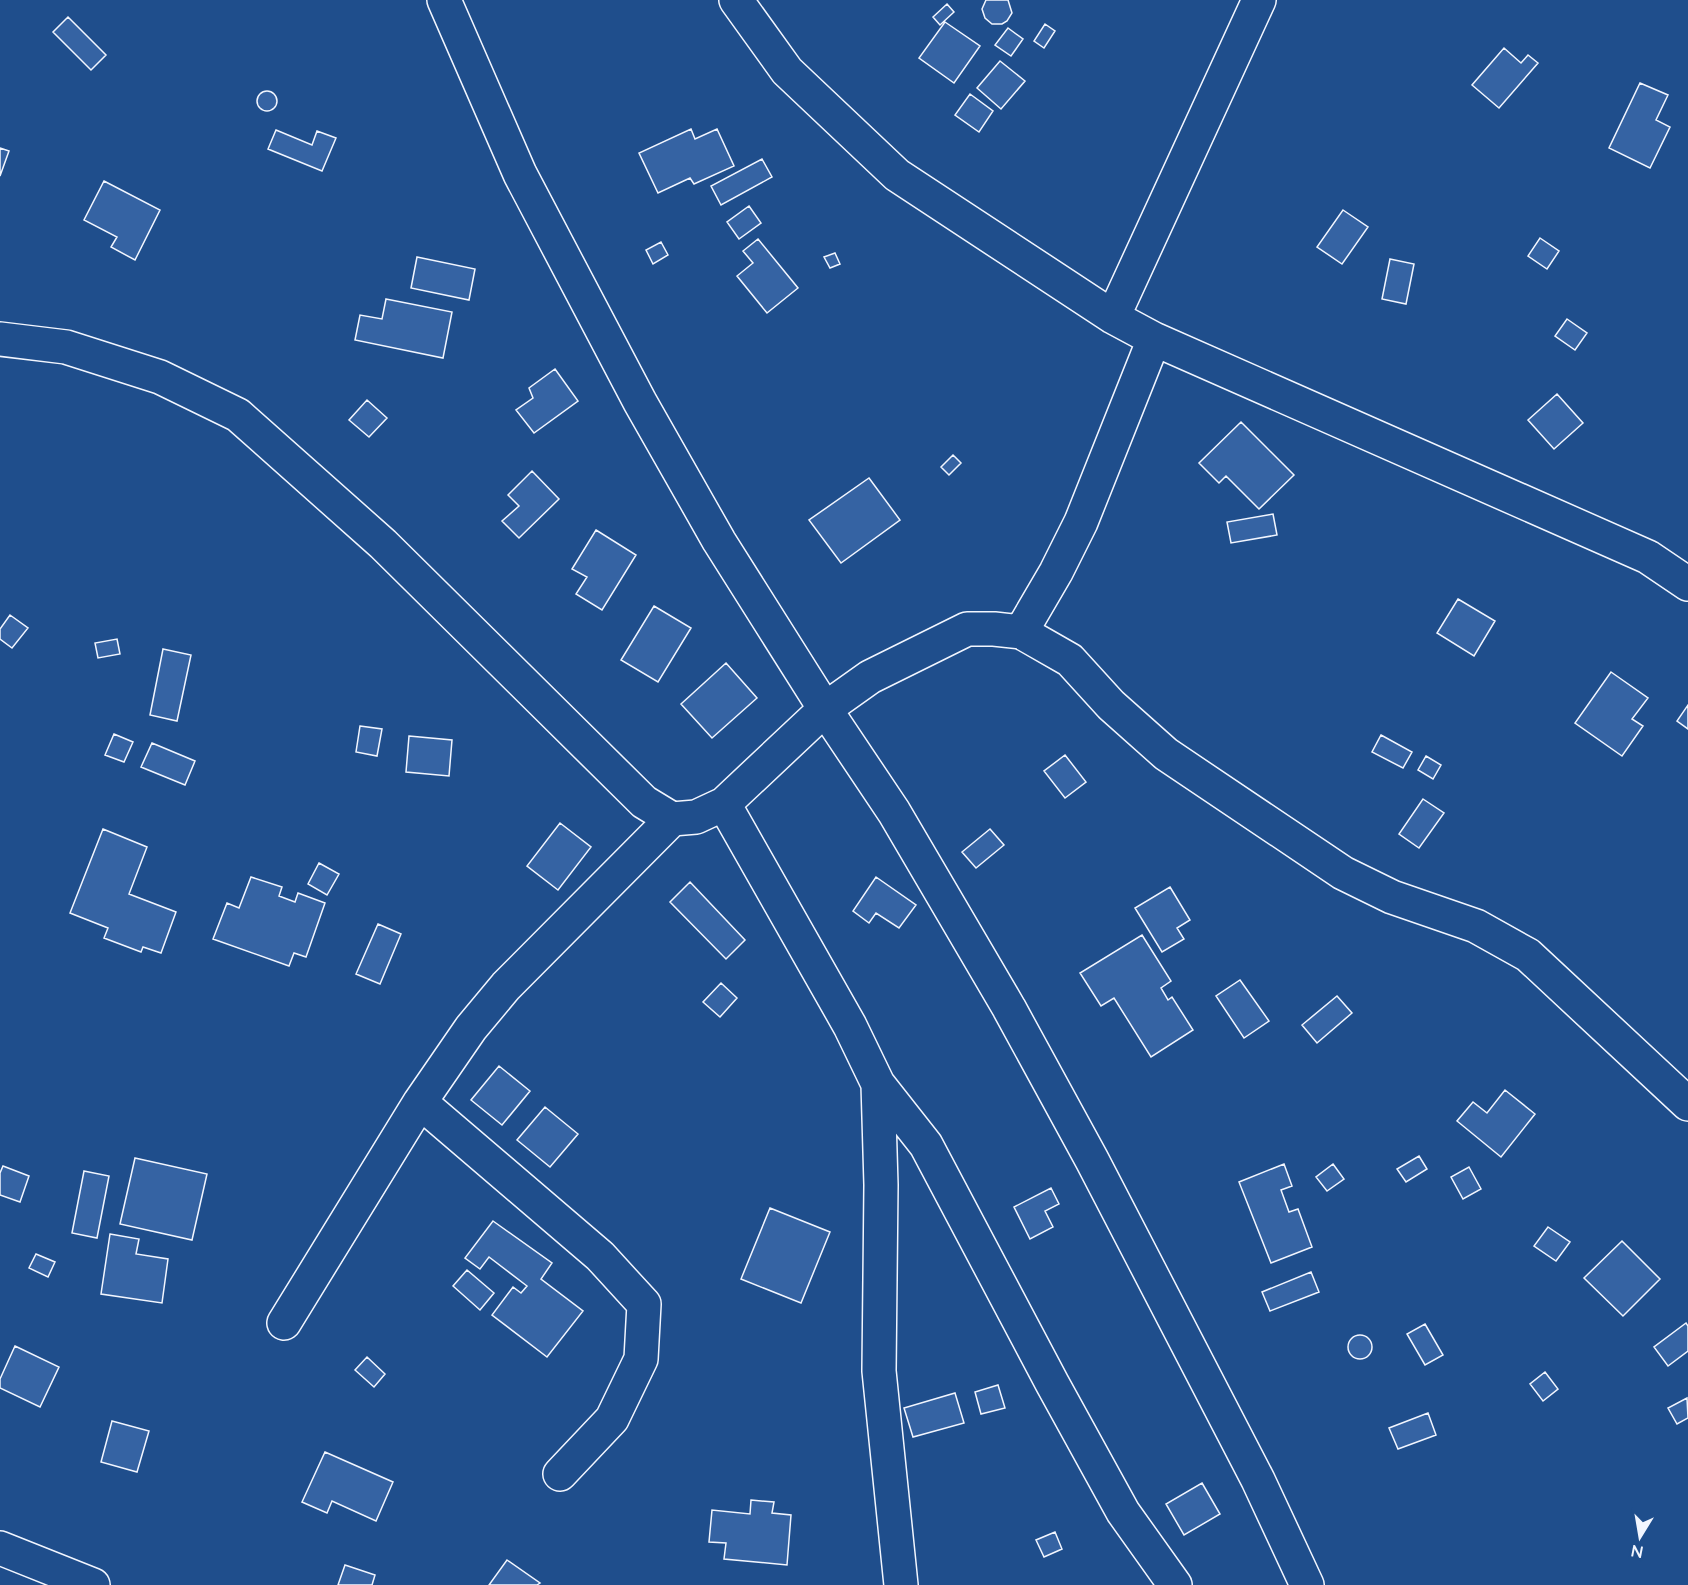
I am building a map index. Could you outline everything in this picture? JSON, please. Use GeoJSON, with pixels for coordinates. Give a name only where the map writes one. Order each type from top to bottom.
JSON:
{"type":"FeatureCollection","features":[{"type":"Feature","properties":{"kind":"street"},"geometry":{"type":"LineString","coordinates":[[444,0],[520,174],[640,402],[719,541],[825,709],[894,812],[1009,1008],[1092,1160],[1258,1480],[1308,1585]]}},
{"type":"Feature","properties":{"kind":"street"},"geometry":{"type":"LineString","coordinates":[[736,0],[787,71],[897,175],[1113,317],[1154,339],[1648,557],[1688,584]]}},
{"type":"Feature","properties":{"kind":"street"},"geometry":{"type":"LineString","coordinates":[[1113,317],[1259,0]]}},
{"type":"Feature","properties":{"kind":"street"},"geometry":{"type":"LineString","coordinates":[[0,339],[66,347],[160,377],[238,416],[383,543],[644,802],[672,819],[696,817],[724,804],[825,709],[870,677],[967,629],[1022,632],[1070,660],[1111,705],[1166,754],[1343,873],[1392,897],[1476,926],[1528,955],[1688,1104]]}},
{"type":"Feature","properties":{"kind":"street"},"geometry":{"type":"LineString","coordinates":[[1022,632],[1081,522],[1154,339]]}},
{"type":"Feature","properties":{"kind":"street"},"geometry":{"type":"LineString","coordinates":[[724,804],[850,1026],[878,1084],[926,1145],[1123,1512],[1175,1585]]}},
{"type":"Feature","properties":{"kind":"street"},"geometry":{"type":"LineString","coordinates":[[284,1323],[420,1102],[493,999],[672,819]]}},
{"type":"Feature","properties":{"kind":"street"},"geometry":{"type":"LineString","coordinates":[[878,1084],[881,1185],[879,1371],[901,1585]]}},
{"type":"Feature","properties":{"kind":"street"},"geometry":{"type":"LineString","coordinates":[[420,1102],[600,1256],[644,1304],[641,1359],[612,1419],[560,1474]]}},
{"type":"Feature","properties":{"kind":"street"},"geometry":{"type":"LineString","coordinates":[[0,1548],[93,1585]]}},
{"type":"Feature","properties":{"kind":"building"},"geometry":{"type":"Polygon","coordinates":[[[986,0],[1008,0],[1012,13],[1007,21],[1002,24],[992,24],[985,18],[982,9],[986,0]]]}},
{"type":"Feature","properties":{"kind":"building"},"geometry":{"type":"Polygon","coordinates":[[[947,4],[954,12],[940,25],[933,17],[947,4]]]}},
{"type":"Feature","properties":{"kind":"building"},"geometry":{"type":"Polygon","coordinates":[[[68,17],[106,55],[91,70],[53,32],[68,17]]]}},
{"type":"Feature","properties":{"kind":"building"},"geometry":{"type":"Polygon","coordinates":[[[945,22],[980,46],[954,83],[919,58],[945,22]]]}},
{"type":"Feature","properties":{"kind":"building"},"geometry":{"type":"Polygon","coordinates":[[[1045,24],[1055,31],[1044,48],[1034,41],[1045,24]]]}},
{"type":"Feature","properties":{"kind":"building"},"geometry":{"type":"Polygon","coordinates":[[[1008,28],[1023,39],[1011,56],[995,45],[1008,28]]]}},
{"type":"Feature","properties":{"kind":"building"},"geometry":{"type":"Polygon","coordinates":[[[1504,48],[1521,63],[1528,55],[1538,63],[1499,108],[1472,85],[1504,48]]]}},
{"type":"Feature","properties":{"kind":"building"},"geometry":{"type":"Polygon","coordinates":[[[1000,61],[1025,81],[1001,109],[977,88],[1000,61]]]}},
{"type":"Feature","properties":{"kind":"building"},"geometry":{"type":"Polygon","coordinates":[[[1640,83],[1668,95],[1656,120],[1670,127],[1650,168],[1609,148],[1640,83]]]}},
{"type":"Feature","properties":{"kind":"building"},"geometry":{"type":"Polygon","coordinates":[[[267,91],[274,94],[277,101],[274,108],[267,111],[260,108],[257,101],[260,94],[267,91]]]}},
{"type":"Feature","properties":{"kind":"building"},"geometry":{"type":"Polygon","coordinates":[[[970,94],[993,111],[979,132],[955,115],[970,94]]]}},
{"type":"Feature","properties":{"kind":"building"},"geometry":{"type":"Polygon","coordinates":[[[691,129],[695,139],[717,129],[734,166],[694,184],[690,178],[658,193],[639,153],[691,129]]]}},
{"type":"Feature","properties":{"kind":"building"},"geometry":{"type":"Polygon","coordinates":[[[276,130],[312,145],[317,131],[336,138],[322,171],[268,149],[276,130]]]}},
{"type":"Feature","properties":{"kind":"building"},"geometry":{"type":"Polygon","coordinates":[[[0,148],[9,151],[0,176],[0,148]]]}},
{"type":"Feature","properties":{"kind":"building"},"geometry":{"type":"Polygon","coordinates":[[[762,159],[772,177],[721,205],[711,186],[762,159]]]}},
{"type":"Feature","properties":{"kind":"building"},"geometry":{"type":"Polygon","coordinates":[[[104,181],[160,210],[135,260],[111,247],[117,237],[84,220],[104,181]]]}},
{"type":"Feature","properties":{"kind":"building"},"geometry":{"type":"Polygon","coordinates":[[[749,206],[761,223],[739,239],[727,222],[749,206]]]}},
{"type":"Feature","properties":{"kind":"building"},"geometry":{"type":"Polygon","coordinates":[[[1343,210],[1368,227],[1342,264],[1317,247],[1343,210]]]}},
{"type":"Feature","properties":{"kind":"building"},"geometry":{"type":"Polygon","coordinates":[[[1540,238],[1559,251],[1547,269],[1528,256],[1540,238]]]}},
{"type":"Feature","properties":{"kind":"building"},"geometry":{"type":"Polygon","coordinates":[[[758,239],[798,288],[767,313],[737,276],[753,263],[743,251],[758,239]]]}},
{"type":"Feature","properties":{"kind":"building"},"geometry":{"type":"Polygon","coordinates":[[[661,242],[668,255],[653,264],[646,250],[661,242]]]}},
{"type":"Feature","properties":{"kind":"building"},"geometry":{"type":"Polygon","coordinates":[[[835,253],[840,264],[830,268],[824,257],[835,253]]]}},
{"type":"Feature","properties":{"kind":"building"},"geometry":{"type":"Polygon","coordinates":[[[417,257],[475,269],[469,300],[411,288],[417,257]]]}},
{"type":"Feature","properties":{"kind":"building"},"geometry":{"type":"Polygon","coordinates":[[[1390,259],[1414,264],[1406,304],[1382,299],[1390,259]]]}},
{"type":"Feature","properties":{"kind":"building"},"geometry":{"type":"Polygon","coordinates":[[[386,299],[452,312],[443,358],[355,340],[360,315],[382,319],[386,299]]]}},
{"type":"Feature","properties":{"kind":"building"},"geometry":{"type":"Polygon","coordinates":[[[1567,319],[1587,333],[1575,350],[1555,336],[1567,319]]]}},
{"type":"Feature","properties":{"kind":"building"},"geometry":{"type":"Polygon","coordinates":[[[555,369],[578,401],[534,433],[516,410],[533,398],[529,388],[555,369]]]}},
{"type":"Feature","properties":{"kind":"building"},"geometry":{"type":"Polygon","coordinates":[[[1557,394],[1583,423],[1554,449],[1528,420],[1557,394]]]}},
{"type":"Feature","properties":{"kind":"building"},"geometry":{"type":"Polygon","coordinates":[[[367,400],[387,418],[369,437],[349,420],[367,400]]]}},
{"type":"Feature","properties":{"kind":"building"},"geometry":{"type":"Polygon","coordinates":[[[1241,422],[1294,475],[1259,509],[1226,476],[1219,483],[1199,463],[1241,422]]]}},
{"type":"Feature","properties":{"kind":"building"},"geometry":{"type":"Polygon","coordinates":[[[953,455],[961,463],[949,475],[941,467],[953,455]]]}},
{"type":"Feature","properties":{"kind":"building"},"geometry":{"type":"Polygon","coordinates":[[[532,471],[559,499],[519,538],[502,521],[519,506],[508,495],[532,471]]]}},
{"type":"Feature","properties":{"kind":"building"},"geometry":{"type":"Polygon","coordinates":[[[869,478],[900,520],[841,563],[809,520],[869,478]]]}},
{"type":"Feature","properties":{"kind":"building"},"geometry":{"type":"Polygon","coordinates":[[[1273,514],[1277,535],[1231,543],[1227,522],[1273,514]]]}},
{"type":"Feature","properties":{"kind":"building"},"geometry":{"type":"Polygon","coordinates":[[[596,530],[636,555],[602,610],[576,594],[587,577],[572,569],[596,530]]]}},
{"type":"Feature","properties":{"kind":"building"},"geometry":{"type":"Polygon","coordinates":[[[1458,599],[1495,621],[1474,656],[1437,633],[1458,599]]]}},
{"type":"Feature","properties":{"kind":"building"},"geometry":{"type":"Polygon","coordinates":[[[654,606],[691,628],[658,682],[621,660],[654,606]]]}},
{"type":"Feature","properties":{"kind":"building"},"geometry":{"type":"Polygon","coordinates":[[[10,615],[28,628],[12,648],[0,639],[0,629],[10,615]]]}},
{"type":"Feature","properties":{"kind":"building"},"geometry":{"type":"Polygon","coordinates":[[[117,639],[120,654],[98,658],[95,643],[117,639]]]}},
{"type":"Feature","properties":{"kind":"building"},"geometry":{"type":"Polygon","coordinates":[[[163,649],[191,655],[177,721],[150,715],[163,649]]]}},
{"type":"Feature","properties":{"kind":"building"},"geometry":{"type":"Polygon","coordinates":[[[726,663],[757,698],[712,738],[681,704],[726,663]]]}},
{"type":"Feature","properties":{"kind":"building"},"geometry":{"type":"Polygon","coordinates":[[[1611,672],[1648,698],[1632,719],[1643,726],[1622,756],[1575,723],[1611,672]]]}},
{"type":"Feature","properties":{"kind":"building"},"geometry":{"type":"Polygon","coordinates":[[[1688,705],[1688,729],[1677,721],[1688,705]]]}},
{"type":"Feature","properties":{"kind":"building"},"geometry":{"type":"Polygon","coordinates":[[[360,726],[382,729],[377,756],[356,752],[360,726]]]}},
{"type":"Feature","properties":{"kind":"building"},"geometry":{"type":"Polygon","coordinates":[[[114,734],[133,742],[124,762],[105,755],[114,734]]]}},
{"type":"Feature","properties":{"kind":"building"},"geometry":{"type":"Polygon","coordinates":[[[1381,735],[1412,752],[1403,768],[1372,752],[1381,735]]]}},
{"type":"Feature","properties":{"kind":"building"},"geometry":{"type":"Polygon","coordinates":[[[409,736],[452,740],[449,776],[406,772],[409,736]]]}},
{"type":"Feature","properties":{"kind":"building"},"geometry":{"type":"Polygon","coordinates":[[[152,743],[195,761],[185,785],[141,767],[152,743]]]}},
{"type":"Feature","properties":{"kind":"building"},"geometry":{"type":"Polygon","coordinates":[[[1065,755],[1086,782],[1065,798],[1044,771],[1065,755]]]}},
{"type":"Feature","properties":{"kind":"building"},"geometry":{"type":"Polygon","coordinates":[[[1426,756],[1441,765],[1433,779],[1418,770],[1426,756]]]}},
{"type":"Feature","properties":{"kind":"building"},"geometry":{"type":"Polygon","coordinates":[[[1423,799],[1444,813],[1419,848],[1399,834],[1423,799]]]}},
{"type":"Feature","properties":{"kind":"building"},"geometry":{"type":"Polygon","coordinates":[[[560,823],[591,847],[558,890],[527,866],[560,823]]]}},
{"type":"Feature","properties":{"kind":"building"},"geometry":{"type":"Polygon","coordinates":[[[103,829],[147,847],[129,894],[176,912],[161,953],[143,947],[141,952],[104,938],[108,928],[70,913],[103,829]]]}},
{"type":"Feature","properties":{"kind":"building"},"geometry":{"type":"Polygon","coordinates":[[[990,829],[1004,845],[976,868],[962,852],[990,829]]]}},
{"type":"Feature","properties":{"kind":"building"},"geometry":{"type":"Polygon","coordinates":[[[319,863],[339,874],[327,895],[308,884],[319,863]]]}},
{"type":"Feature","properties":{"kind":"building"},"geometry":{"type":"Polygon","coordinates":[[[251,877],[282,887],[279,896],[295,902],[298,893],[325,903],[306,957],[294,953],[289,966],[213,939],[227,903],[239,908],[251,877]]]}},
{"type":"Feature","properties":{"kind":"building"},"geometry":{"type":"Polygon","coordinates":[[[876,877],[916,905],[899,928],[876,913],[869,923],[853,911],[876,877]]]}},
{"type":"Feature","properties":{"kind":"building"},"geometry":{"type":"Polygon","coordinates":[[[690,882],[745,940],[726,959],[670,902],[690,882]]]}},
{"type":"Feature","properties":{"kind":"building"},"geometry":{"type":"Polygon","coordinates":[[[1170,887],[1190,920],[1177,928],[1184,939],[1162,952],[1135,908],[1170,887]]]}},
{"type":"Feature","properties":{"kind":"building"},"geometry":{"type":"Polygon","coordinates":[[[378,924],[401,934],[380,984],[356,974],[378,924]]]}},
{"type":"Feature","properties":{"kind":"building"},"geometry":{"type":"Polygon","coordinates":[[[1142,935],[1171,981],[1161,988],[1168,1000],[1172,997],[1193,1030],[1151,1057],[1114,998],[1101,1006],[1080,973],[1142,935]]]}},
{"type":"Feature","properties":{"kind":"building"},"geometry":{"type":"Polygon","coordinates":[[[1240,980],[1269,1021],[1244,1038],[1216,996],[1240,980]]]}},
{"type":"Feature","properties":{"kind":"building"},"geometry":{"type":"Polygon","coordinates":[[[721,983],[737,998],[720,1017],[703,1002],[721,983]]]}},
{"type":"Feature","properties":{"kind":"building"},"geometry":{"type":"Polygon","coordinates":[[[1337,996],[1352,1013],[1317,1043],[1302,1025],[1337,996]]]}},
{"type":"Feature","properties":{"kind":"building"},"geometry":{"type":"Polygon","coordinates":[[[499,1066],[530,1091],[502,1125],[471,1100],[499,1066]]]}},
{"type":"Feature","properties":{"kind":"building"},"geometry":{"type":"Polygon","coordinates":[[[1505,1090],[1535,1114],[1501,1157],[1457,1121],[1473,1102],[1487,1113],[1505,1090]]]}},
{"type":"Feature","properties":{"kind":"building"},"geometry":{"type":"Polygon","coordinates":[[[545,1107],[578,1134],[550,1167],[517,1140],[545,1107]]]}},
{"type":"Feature","properties":{"kind":"building"},"geometry":{"type":"Polygon","coordinates":[[[1419,1156],[1427,1169],[1406,1182],[1397,1169],[1419,1156]]]}},
{"type":"Feature","properties":{"kind":"building"},"geometry":{"type":"Polygon","coordinates":[[[135,1158],[207,1174],[192,1240],[120,1224],[135,1158]]]}},
{"type":"Feature","properties":{"kind":"building"},"geometry":{"type":"Polygon","coordinates":[[[1284,1164],[1292,1186],[1281,1190],[1289,1212],[1298,1209],[1312,1247],[1271,1263],[1239,1182],[1284,1164]]]}},
{"type":"Feature","properties":{"kind":"building"},"geometry":{"type":"Polygon","coordinates":[[[1333,1164],[1344,1179],[1327,1191],[1316,1177],[1333,1164]]]}},
{"type":"Feature","properties":{"kind":"building"},"geometry":{"type":"Polygon","coordinates":[[[3,1166],[29,1176],[20,1202],[0,1195],[0,1173],[3,1166]]]}},
{"type":"Feature","properties":{"kind":"building"},"geometry":{"type":"Polygon","coordinates":[[[1469,1167],[1481,1189],[1463,1199],[1451,1177],[1469,1167]]]}},
{"type":"Feature","properties":{"kind":"building"},"geometry":{"type":"Polygon","coordinates":[[[84,1171],[109,1176],[97,1238],[72,1233],[84,1171]]]}},
{"type":"Feature","properties":{"kind":"building"},"geometry":{"type":"Polygon","coordinates":[[[1051,1188],[1059,1204],[1045,1211],[1053,1227],[1030,1239],[1014,1207],[1051,1188]]]}},
{"type":"Feature","properties":{"kind":"building"},"geometry":{"type":"Polygon","coordinates":[[[770,1208],[830,1232],[801,1303],[741,1279],[770,1208]]]}},
{"type":"Feature","properties":{"kind":"building"},"geometry":{"type":"Polygon","coordinates":[[[493,1221],[552,1263],[541,1279],[583,1311],[547,1357],[492,1315],[513,1287],[521,1293],[527,1286],[489,1257],[480,1269],[465,1258],[493,1221]]]}},
{"type":"Feature","properties":{"kind":"building"},"geometry":{"type":"Polygon","coordinates":[[[1548,1227],[1570,1242],[1556,1261],[1534,1246],[1548,1227]]]}},
{"type":"Feature","properties":{"kind":"building"},"geometry":{"type":"Polygon","coordinates":[[[110,1234],[139,1239],[136,1254],[168,1259],[162,1303],[101,1294],[110,1234]]]}},
{"type":"Feature","properties":{"kind":"building"},"geometry":{"type":"Polygon","coordinates":[[[1622,1241],[1660,1279],[1623,1316],[1584,1278],[1622,1241]]]}},
{"type":"Feature","properties":{"kind":"building"},"geometry":{"type":"Polygon","coordinates":[[[36,1254],[55,1262],[48,1277],[29,1268],[36,1254]]]}},
{"type":"Feature","properties":{"kind":"building"},"geometry":{"type":"Polygon","coordinates":[[[467,1270],[494,1293],[480,1310],[453,1286],[467,1270]]]}},
{"type":"Feature","properties":{"kind":"building"},"geometry":{"type":"Polygon","coordinates":[[[1311,1272],[1319,1292],[1270,1311],[1262,1292],[1311,1272]]]}},
{"type":"Feature","properties":{"kind":"building"},"geometry":{"type":"Polygon","coordinates":[[[1686,1323],[1688,1351],[1668,1366],[1654,1347],[1686,1323]]]}},
{"type":"Feature","properties":{"kind":"building"},"geometry":{"type":"Polygon","coordinates":[[[1425,1324],[1443,1355],[1425,1365],[1407,1334],[1425,1324]]]}},
{"type":"Feature","properties":{"kind":"building"},"geometry":{"type":"Polygon","coordinates":[[[1360,1335],[1369,1338],[1372,1347],[1369,1356],[1360,1359],[1351,1356],[1348,1347],[1351,1338],[1360,1335]]]}},
{"type":"Feature","properties":{"kind":"building"},"geometry":{"type":"Polygon","coordinates":[[[15,1346],[59,1367],[40,1407],[0,1388],[0,1379],[15,1346]]]}},
{"type":"Feature","properties":{"kind":"building"},"geometry":{"type":"Polygon","coordinates":[[[367,1357],[385,1374],[374,1387],[355,1370],[367,1357]]]}},
{"type":"Feature","properties":{"kind":"building"},"geometry":{"type":"Polygon","coordinates":[[[1545,1372],[1558,1389],[1543,1401],[1530,1384],[1545,1372]]]}},
{"type":"Feature","properties":{"kind":"building"},"geometry":{"type":"Polygon","coordinates":[[[998,1385],[1005,1408],[981,1414],[975,1392],[998,1385]]]}},
{"type":"Feature","properties":{"kind":"building"},"geometry":{"type":"Polygon","coordinates":[[[955,1393],[964,1423],[913,1437],[904,1408],[955,1393]]]}},
{"type":"Feature","properties":{"kind":"building"},"geometry":{"type":"Polygon","coordinates":[[[1687,1398],[1688,1418],[1677,1424],[1668,1408],[1687,1398]]]}},
{"type":"Feature","properties":{"kind":"building"},"geometry":{"type":"Polygon","coordinates":[[[1428,1413],[1436,1435],[1398,1449],[1389,1428],[1428,1413]]]}},
{"type":"Feature","properties":{"kind":"building"},"geometry":{"type":"Polygon","coordinates":[[[112,1421],[149,1431],[137,1472],[101,1462],[112,1421]]]}},
{"type":"Feature","properties":{"kind":"building"},"geometry":{"type":"Polygon","coordinates":[[[325,1452],[393,1482],[376,1521],[332,1501],[327,1513],[302,1502],[325,1452]]]}},
{"type":"Feature","properties":{"kind":"building"},"geometry":{"type":"Polygon","coordinates":[[[1202,1483],[1220,1514],[1184,1535],[1166,1504],[1202,1483]]]}},
{"type":"Feature","properties":{"kind":"building"},"geometry":{"type":"Polygon","coordinates":[[[751,1500],[774,1502],[772,1513],[791,1515],[787,1565],[724,1559],[726,1543],[709,1542],[712,1510],[750,1514],[751,1500]]]}},
{"type":"Feature","properties":{"kind":"building"},"geometry":{"type":"Polygon","coordinates":[[[1055,1532],[1062,1549],[1044,1557],[1036,1540],[1055,1532]]]}},
{"type":"Feature","properties":{"kind":"building"},"geometry":{"type":"Polygon","coordinates":[[[507,1560],[540,1583],[537,1585],[489,1585],[507,1560]]]}},
{"type":"Feature","properties":{"kind":"building"},"geometry":{"type":"Polygon","coordinates":[[[345,1565],[375,1575],[372,1585],[338,1585],[345,1565]]]}}]}
